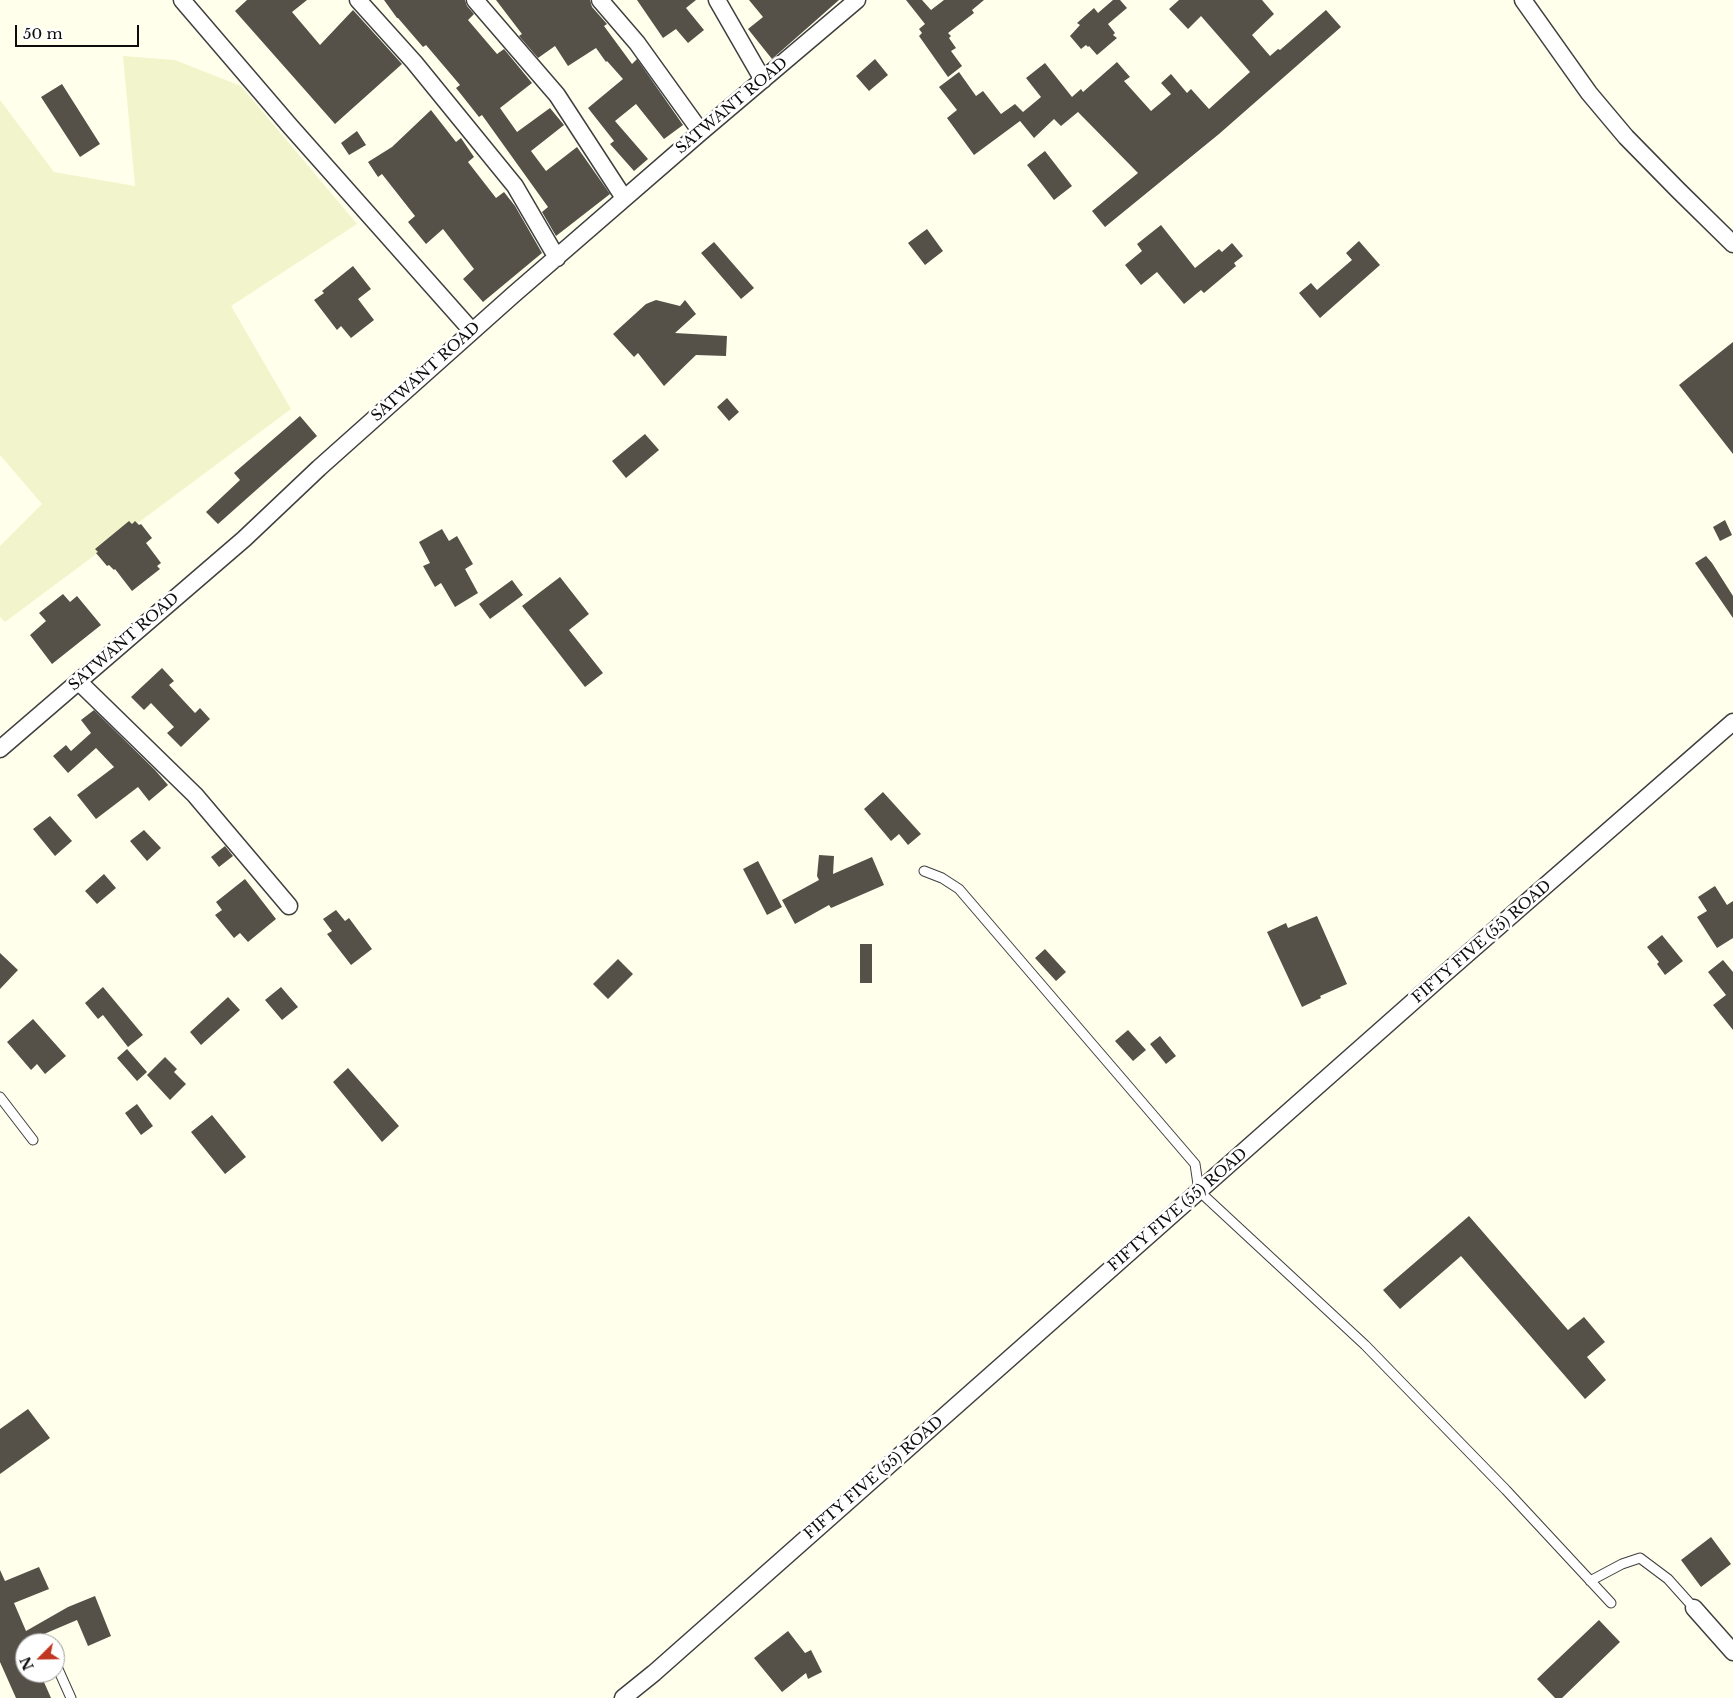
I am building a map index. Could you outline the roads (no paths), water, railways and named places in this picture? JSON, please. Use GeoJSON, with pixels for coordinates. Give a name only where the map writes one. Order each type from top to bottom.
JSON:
{"type":"FeatureCollection","features":[{"type":"Feature","properties":{"kind":"street"},"geometry":{"type":"LineString","coordinates":[[182,0],[472,331]]}},
{"type":"Feature","properties":{"kind":"street"},"geometry":{"type":"LineString","coordinates":[[358,0],[414,62],[515,186],[557,258]]}},
{"type":"Feature","properties":{"kind":"street"},"geometry":{"type":"LineString","coordinates":[[475,0],[557,95],[624,198]]}},
{"type":"Feature","properties":{"kind":"street"},"geometry":{"type":"LineString","coordinates":[[600,0],[637,43],[701,132]]}},
{"type":"Feature","properties":{"kind":"street"},"geometry":{"type":"LineString","coordinates":[[717,0],[763,80]]}},
{"type":"Feature","properties":{"kind":"street"},"geometry":{"type":"LineString","coordinates":[[1523,0],[1589,93],[1626,137],[1733,244]]}},
{"type":"Feature","properties":{"kind":"street","name":"SATWANT ROAD"},"geometry":{"type":"LineString","coordinates":[[0,750],[244,539],[472,331],[763,80],[849,3]]}},
{"type":"Feature","properties":{"kind":"street"},"geometry":{"type":"LineString","coordinates":[[79,682],[195,795],[289,906]]}},
{"type":"Feature","properties":{"kind":"street","name":"FIFTY FIVE (55) ROAD"},"geometry":{"type":"LineString","coordinates":[[623,1698],[654,1673],[1733,722]]}},
{"type":"Feature","properties":{"kind":"street"},"geometry":{"type":"LineString","coordinates":[[1694,1608],[1733,1652]]}},
{"type":"Feature","properties":{"kind":"lane"},"geometry":{"type":"LineString","coordinates":[[924,870],[942,878],[959,889],[1195,1164],[1199,1191],[1365,1344],[1506,1490],[1611,1603]]}},
{"type":"Feature","properties":{"kind":"lane"},"geometry":{"type":"LineString","coordinates":[[0,1097],[33,1140]]}},
{"type":"Feature","properties":{"kind":"lane"},"geometry":{"type":"LineString","coordinates":[[1590,1581],[1622,1564],[1640,1558],[1668,1579],[1694,1608]]}},
{"type":"Feature","properties":{"kind":"lane"},"geometry":{"type":"LineString","coordinates":[[64,1683],[71,1698]]}}]}
